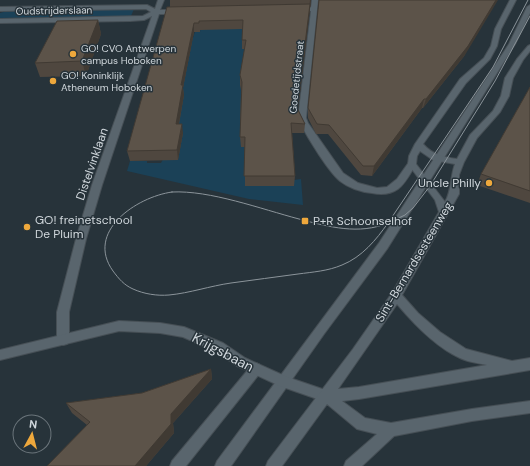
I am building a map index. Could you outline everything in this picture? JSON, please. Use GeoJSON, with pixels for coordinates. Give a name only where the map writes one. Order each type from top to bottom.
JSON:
{"type":"FeatureCollection","features":[{"type":"Feature","properties":{"kind":"street","name":"Distelvinklaan"},"geometry":{"type":"LineString","coordinates":[[63,340],[63,312],[81,239],[97,185],[161,0]]}},
{"type":"Feature","properties":{"kind":"street"},"geometry":{"type":"LineString","coordinates":[[444,213],[439,198],[412,164],[413,156],[418,144],[463,82],[488,59],[494,46],[498,29],[513,0]]}},
{"type":"Feature","properties":{"kind":"street"},"geometry":{"type":"LineString","coordinates":[[290,10],[314,5]]}},
{"type":"Feature","properties":{"kind":"street","name":"Goedetijdstraat"},"geometry":{"type":"LineString","coordinates":[[314,5],[302,118],[309,133],[342,178],[370,191],[388,190],[396,186],[412,164]]}},
{"type":"Feature","properties":{"kind":"street","name":"Oudstrijderslaan"},"geometry":{"type":"LineString","coordinates":[[0,9],[147,7],[156,12]]}},
{"type":"Feature","properties":{"kind":"street"},"geometry":{"type":"LineString","coordinates":[[222,466],[253,421],[284,382],[320,330],[383,246],[512,44],[530,7]]}},
{"type":"Feature","properties":{"kind":"street","name":"Oudstrijderslaan"},"geometry":{"type":"LineString","coordinates":[[0,21],[144,18],[156,12],[188,12]]}},
{"type":"Feature","properties":{"kind":"street","name":"Sint-Bernardsesteenweg"},"geometry":{"type":"LineString","coordinates":[[273,466],[326,396],[396,296],[454,194],[455,175],[473,137],[496,112],[505,96],[509,78],[520,59],[530,47]]}},
{"type":"Feature","properties":{"kind":"street"},"geometry":{"type":"LineString","coordinates":[[418,144],[427,154],[439,159],[460,162]]}},
{"type":"Feature","properties":{"kind":"street"},"geometry":{"type":"LineString","coordinates":[[396,296],[414,316],[436,336],[463,354],[512,366]]}},
{"type":"Feature","properties":{"kind":"street","name":"Krijgsbaan"},"geometry":{"type":"LineString","coordinates":[[0,355],[119,326],[184,332],[219,347],[256,369],[284,382],[326,396],[362,424],[392,430],[472,415],[530,407]]}},
{"type":"Feature","properties":{"kind":"street","name":"Krijgsbaan"},"geometry":{"type":"LineString","coordinates":[[326,396],[359,393],[530,364]]}},
{"type":"Feature","properties":{"kind":"street"},"geometry":{"type":"LineString","coordinates":[[178,466],[256,369]]}},
{"type":"Feature","properties":{"kind":"street"},"geometry":{"type":"LineString","coordinates":[[351,466],[392,430]]}},
{"type":"Feature","properties":{"kind":"shaded area"},"geometry":{"type":"Polygon","coordinates":[[[134,9],[131,16],[0,18],[0,13],[7,11],[134,9]]]}},
{"type":"Feature","properties":{"kind":"shaded area"},"geometry":{"type":"Polygon","coordinates":[[[201,25],[227,29],[256,28],[251,49],[245,186],[294,186],[294,180],[301,179],[303,205],[249,199],[127,171],[130,161],[161,163],[177,134],[173,95],[195,32],[200,32],[201,25]]]}},
{"type":"Feature","properties":{"kind":"building"},"geometry":{"type":"Polygon","coordinates":[[[319,0],[496,0],[468,46],[426,99],[424,99],[374,166],[363,166],[329,125],[317,124],[308,108],[319,0]]]}},
{"type":"Feature","properties":{"kind":"building"},"geometry":{"type":"Polygon","coordinates":[[[310,4],[297,108],[305,124],[291,123],[295,176],[244,176],[245,137],[240,137],[242,82],[240,75],[246,40],[242,40],[243,20],[199,21],[199,23],[194,23],[181,85],[183,85],[176,124],[182,124],[177,150],[127,151],[167,7],[310,4]]]}},
{"type":"Feature","properties":{"kind":"building"},"geometry":{"type":"Polygon","coordinates":[[[98,20],[82,61],[35,63],[57,21],[98,20]]]}},
{"type":"Feature","properties":{"kind":"building"},"geometry":{"type":"Polygon","coordinates":[[[530,87],[530,191],[481,174],[530,87]]]}},
{"type":"Feature","properties":{"kind":"building"},"geometry":{"type":"Polygon","coordinates":[[[211,369],[171,414],[171,424],[135,466],[47,466],[90,422],[66,403],[142,393],[211,369]]]}},
{"type":"Feature","properties":{"kind":"tram line"},"geometry":{"type":"LineString","coordinates":[[388,223],[493,67],[528,0]]}},
{"type":"Feature","properties":{"kind":"tram line"},"geometry":{"type":"LineString","coordinates":[[388,223],[405,215],[413,208],[430,186],[495,81],[530,16]]}},
{"type":"Feature","properties":{"kind":"tram line"},"geometry":{"type":"LineString","coordinates":[[172,192],[187,192],[219,197],[333,227],[366,229],[388,223],[379,236],[362,253],[349,262],[331,269],[231,283],[169,295],[151,294],[127,286],[113,271],[106,257],[105,243],[110,230],[118,219],[130,209],[144,201],[158,195],[172,192]]}},
{"type":"Feature","properties":{"kind":"place","name":"GO! CVO Antwerpen campus Hoboken"},"geometry":{"type":"Point","coordinates":[73,54]}},
{"type":"Feature","properties":{"kind":"place","name":"GO! Koninklijk Atheneum Hoboken"},"geometry":{"type":"Point","coordinates":[53,81]}},
{"type":"Feature","properties":{"kind":"place","name":"Uncle Philly"},"geometry":{"type":"Point","coordinates":[489,183]}},
{"type":"Feature","properties":{"kind":"place","name":"P+R Schoonselhof"},"geometry":{"type":"Point","coordinates":[305,221]}},
{"type":"Feature","properties":{"kind":"place","name":"GO! freinetschool De Pluim"},"geometry":{"type":"Point","coordinates":[27,227]}}]}
